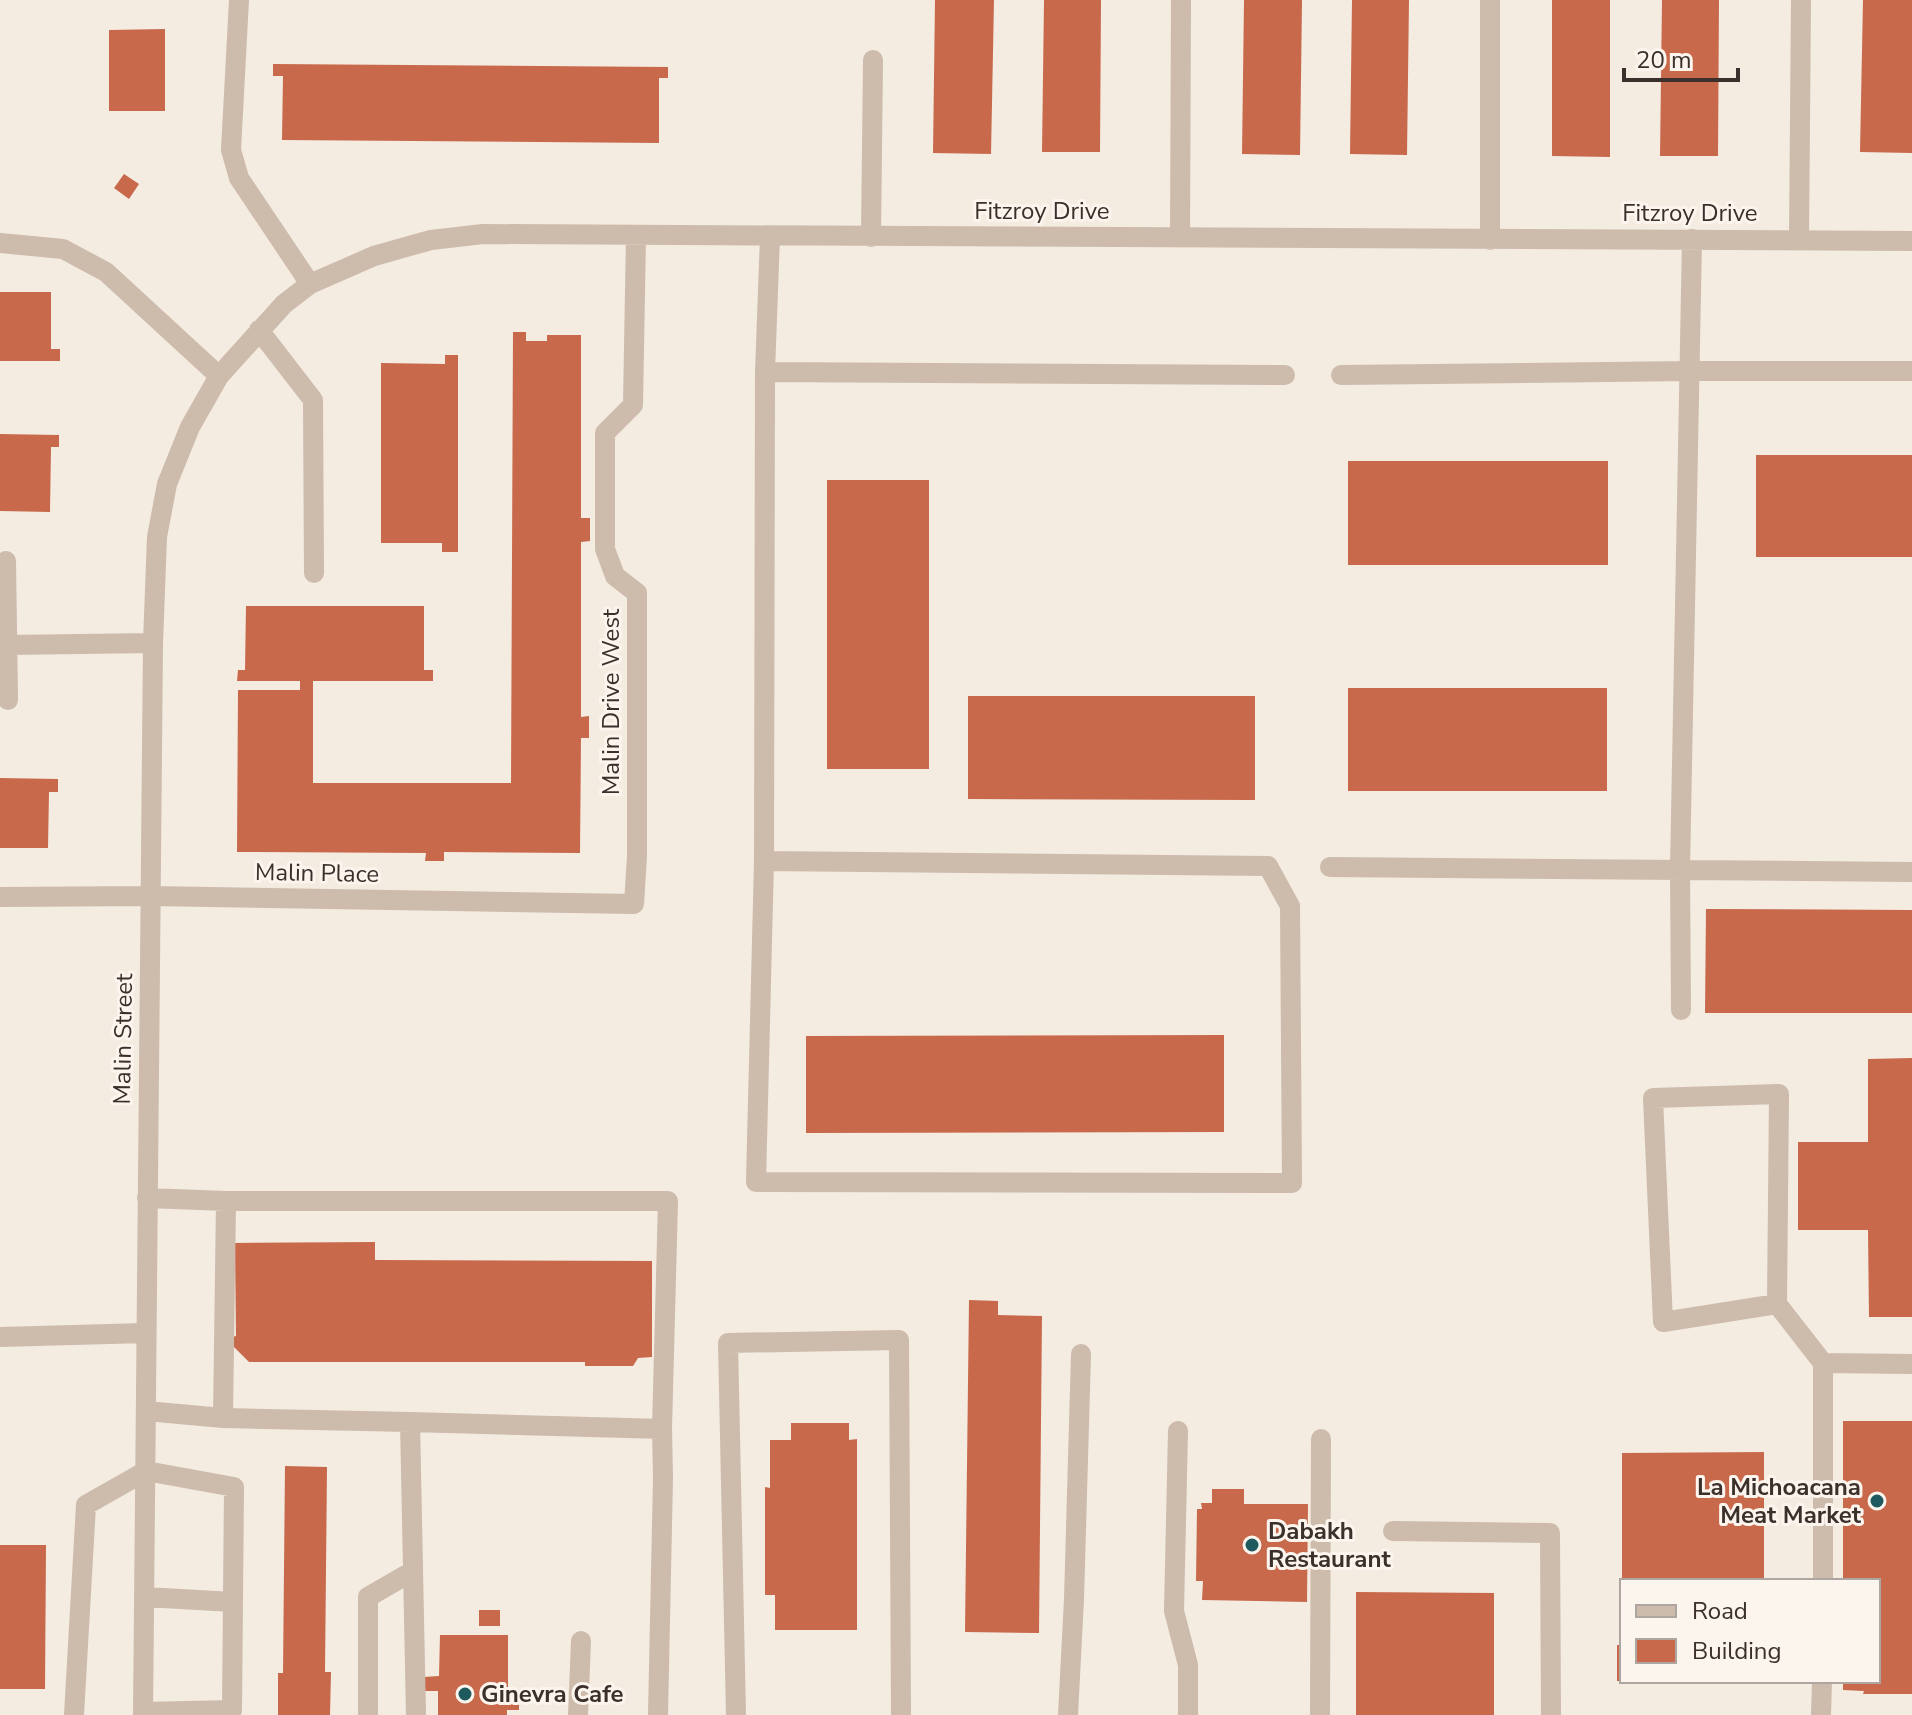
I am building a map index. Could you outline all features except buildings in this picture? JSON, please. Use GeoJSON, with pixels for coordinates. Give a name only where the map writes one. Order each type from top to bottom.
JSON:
{"type":"FeatureCollection","features":[{"type":"Feature","properties":{"kind":"street"},"geometry":{"type":"LineString","coordinates":[[239,0],[231,150],[239,178],[310,284]]}},
{"type":"Feature","properties":{"kind":"street"},"geometry":{"type":"LineString","coordinates":[[1180,238],[1181,0]]}},
{"type":"Feature","properties":{"kind":"street"},"geometry":{"type":"LineString","coordinates":[[1490,0],[1490,240]]}},
{"type":"Feature","properties":{"kind":"street"},"geometry":{"type":"LineString","coordinates":[[1799,240],[1801,0]]}},
{"type":"Feature","properties":{"kind":"street"},"geometry":{"type":"LineString","coordinates":[[871,237],[873,60]]}},
{"type":"Feature","properties":{"kind":"street","name":"Fitzroy Drive"},"geometry":{"type":"LineString","coordinates":[[219,376],[284,304],[310,284],[374,256],[431,240],[483,234],[1912,241]]}},
{"type":"Feature","properties":{"kind":"street","name":"Malin Drive West"},"geometry":{"type":"LineString","coordinates":[[634,904],[637,856],[637,593],[615,576],[605,549],[605,433],[633,405],[636,235]]}},
{"type":"Feature","properties":{"kind":"street"},"geometry":{"type":"LineString","coordinates":[[764,861],[1268,866],[1290,906],[1292,1183],[756,1182],[764,861],[765,372],[770,236]]}},
{"type":"Feature","properties":{"kind":"street"},"geometry":{"type":"LineString","coordinates":[[1681,1010],[1680,870],[1692,239]]}},
{"type":"Feature","properties":{"kind":"street"},"geometry":{"type":"LineString","coordinates":[[0,243],[63,249],[106,272],[219,376]]}},
{"type":"Feature","properties":{"kind":"street"},"geometry":{"type":"LineString","coordinates":[[259,330],[313,400],[314,573]]}},
{"type":"Feature","properties":{"kind":"street"},"geometry":{"type":"LineString","coordinates":[[1341,375],[1912,371]]}},
{"type":"Feature","properties":{"kind":"street"},"geometry":{"type":"LineString","coordinates":[[765,372],[1285,375]]}},
{"type":"Feature","properties":{"kind":"street","name":"Malin Street"},"geometry":{"type":"LineString","coordinates":[[143,1713],[153,643],[157,537],[167,484],[190,427],[219,376]]}},
{"type":"Feature","properties":{"kind":"street"},"geometry":{"type":"LineString","coordinates":[[6,561],[8,700]]}},
{"type":"Feature","properties":{"kind":"street"},"geometry":{"type":"LineString","coordinates":[[7,645],[153,643]]}},
{"type":"Feature","properties":{"kind":"street"},"geometry":{"type":"LineString","coordinates":[[1330,867],[1912,872]]}},
{"type":"Feature","properties":{"kind":"street","name":"Malin Place"},"geometry":{"type":"LineString","coordinates":[[0,897],[150,896],[634,904]]}},
{"type":"Feature","properties":{"kind":"street"},"geometry":{"type":"LineString","coordinates":[[1777,1304],[1663,1322],[1653,1098],[1779,1094],[1777,1304],[1823,1363],[1823,1579]]}},
{"type":"Feature","properties":{"kind":"street"},"geometry":{"type":"LineString","coordinates":[[147,1198],[226,1201],[668,1201],[658,1715]]}},
{"type":"Feature","properties":{"kind":"street"},"geometry":{"type":"LineString","coordinates":[[223,1418],[226,1201]]}},
{"type":"Feature","properties":{"kind":"street"},"geometry":{"type":"LineString","coordinates":[[0,1337],[146,1333]]}},
{"type":"Feature","properties":{"kind":"street"},"geometry":{"type":"LineString","coordinates":[[736,1715],[728,1343],[899,1340],[901,1715]]}},
{"type":"Feature","properties":{"kind":"street"},"geometry":{"type":"LineString","coordinates":[[1068,1715],[1081,1354]]}},
{"type":"Feature","properties":{"kind":"street"},"geometry":{"type":"LineString","coordinates":[[1823,1363],[1912,1364]]}},
{"type":"Feature","properties":{"kind":"street"},"geometry":{"type":"LineString","coordinates":[[146,1411],[223,1418],[662,1429]]}},
{"type":"Feature","properties":{"kind":"street"},"geometry":{"type":"LineString","coordinates":[[410,1422],[416,1715]]}},
{"type":"Feature","properties":{"kind":"street"},"geometry":{"type":"LineString","coordinates":[[1178,1431],[1174,1611],[1188,1665],[1188,1715]]}},
{"type":"Feature","properties":{"kind":"street"},"geometry":{"type":"LineString","coordinates":[[1320,1715],[1321,1439]]}},
{"type":"Feature","properties":{"kind":"street"},"geometry":{"type":"LineString","coordinates":[[74,1715],[86,1505],[146,1471],[234,1487],[232,1710],[143,1713]]}},
{"type":"Feature","properties":{"kind":"street"},"geometry":{"type":"LineString","coordinates":[[1393,1531],[1550,1533],[1551,1715]]}},
{"type":"Feature","properties":{"kind":"street"},"geometry":{"type":"LineString","coordinates":[[368,1715],[368,1597],[413,1571]]}},
{"type":"Feature","properties":{"kind":"street"},"geometry":{"type":"LineString","coordinates":[[145,1597],[233,1602]]}},
{"type":"Feature","properties":{"kind":"street"},"geometry":{"type":"LineString","coordinates":[[578,1715],[581,1641]]}},
{"type":"Feature","properties":{"kind":"street"},"geometry":{"type":"LineString","coordinates":[[1821,1715],[1822,1683]]}},
{"type":"Feature","properties":{"kind":"place","name":"La Michoacana Meat Market"},"geometry":{"type":"Point","coordinates":[1877,1501]}},
{"type":"Feature","properties":{"kind":"place","name":"Dabakh Restaurant"},"geometry":{"type":"Point","coordinates":[1252,1545]}},
{"type":"Feature","properties":{"kind":"place","name":"Ginevra Cafe"},"geometry":{"type":"Point","coordinates":[465,1694]}}]}
